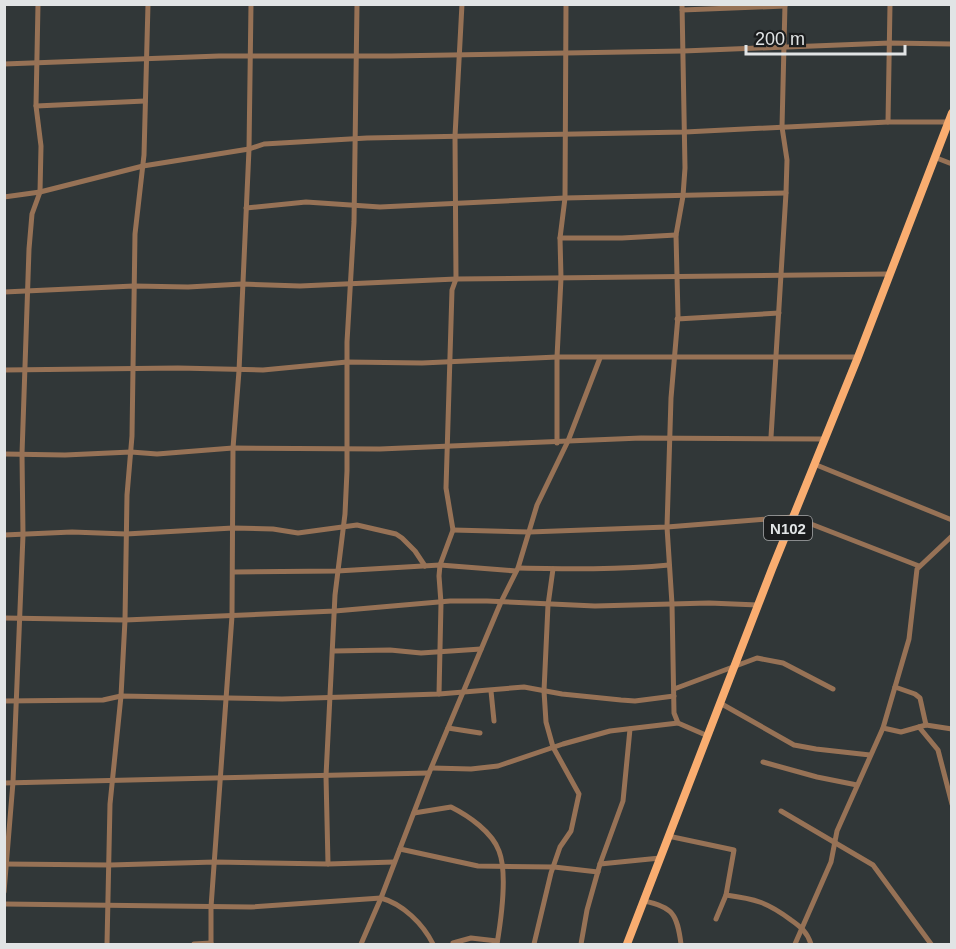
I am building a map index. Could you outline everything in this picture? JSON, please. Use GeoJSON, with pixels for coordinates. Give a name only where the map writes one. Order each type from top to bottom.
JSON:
{"type":"FeatureCollection","features":[{"type":"Feature","properties":{"kind":"main road","name":"N102"},"geometry":{"type":"LineString","coordinates":[[627,945],[758,605],[858,357],[951,112]]}},
{"type":"Feature","properties":{"kind":"street"},"geometry":{"type":"LineString","coordinates":[[4,892],[13,782],[23,535],[22,454],[28,290],[32,214],[40,192],[41,146],[36,106],[38,4]]}},
{"type":"Feature","properties":{"kind":"street"},"geometry":{"type":"LineString","coordinates":[[107,945],[111,779],[121,696],[125,620],[135,234],[143,165],[148,4]]}},
{"type":"Feature","properties":{"kind":"street"},"geometry":{"type":"LineString","coordinates":[[194,945],[211,944],[211,907],[232,616],[233,448],[239,371],[249,149],[251,4]]}},
{"type":"Feature","properties":{"kind":"street"},"geometry":{"type":"LineString","coordinates":[[327,864],[326,776],[337,572],[343,526],[347,449],[347,362],[354,206],[357,4]]}},
{"type":"Feature","properties":{"kind":"street"},"geometry":{"type":"LineString","coordinates":[[438,694],[440,565],[453,530],[446,495],[452,290],[456,279],[455,136],[462,4]]}},
{"type":"Feature","properties":{"kind":"street"},"geometry":{"type":"LineString","coordinates":[[557,443],[560,238],[565,198],[566,4]]}},
{"type":"Feature","properties":{"kind":"street"},"geometry":{"type":"LineString","coordinates":[[888,122],[890,4]]}},
{"type":"Feature","properties":{"kind":"street"},"geometry":{"type":"LineString","coordinates":[[678,723],[674,713],[672,604],[667,527],[677,319],[676,235],[683,196],[685,132],[682,7],[785,5],[782,127],[786,160],[786,193],[771,437]]}},
{"type":"Feature","properties":{"kind":"street"},"geometry":{"type":"LineString","coordinates":[[4,64],[249,56],[683,51],[890,43],[951,44]]}},
{"type":"Feature","properties":{"kind":"street"},"geometry":{"type":"LineString","coordinates":[[36,106],[145,101]]}},
{"type":"Feature","properties":{"kind":"street"},"geometry":{"type":"LineString","coordinates":[[4,197],[40,192],[143,165],[249,149],[264,144],[565,132],[685,132],[888,122],[948,122]]}},
{"type":"Feature","properties":{"kind":"street"},"geometry":{"type":"LineString","coordinates":[[934,157],[951,164]]}},
{"type":"Feature","properties":{"kind":"street"},"geometry":{"type":"LineString","coordinates":[[246,208],[306,202],[380,207],[565,198],[786,193]]}},
{"type":"Feature","properties":{"kind":"street"},"geometry":{"type":"LineString","coordinates":[[560,238],[676,235]]}},
{"type":"Feature","properties":{"kind":"street"},"geometry":{"type":"LineString","coordinates":[[4,292],[134,286],[300,286],[456,279],[889,274]]}},
{"type":"Feature","properties":{"kind":"street"},"geometry":{"type":"LineString","coordinates":[[677,319],[779,314]]}},
{"type":"Feature","properties":{"kind":"street"},"geometry":{"type":"LineString","coordinates":[[4,370],[133,368],[239,371],[347,362],[557,357],[858,357]]}},
{"type":"Feature","properties":{"kind":"street"},"geometry":{"type":"LineString","coordinates":[[361,945],[430,771],[517,569],[537,505],[568,441],[600,358]]}},
{"type":"Feature","properties":{"kind":"street"},"geometry":{"type":"LineString","coordinates":[[4,454],[131,452],[157,454],[233,448],[347,449],[670,438],[824,439]]}},
{"type":"Feature","properties":{"kind":"street"},"geometry":{"type":"LineString","coordinates":[[814,464],[951,520]]}},
{"type":"Feature","properties":{"kind":"street"},"geometry":{"type":"LineString","coordinates":[[453,530],[529,532],[667,527],[793,517],[919,566]]}},
{"type":"Feature","properties":{"kind":"street"},"geometry":{"type":"LineString","coordinates":[[4,535],[72,532],[126,534],[233,528],[273,529],[298,533],[325,531],[343,526],[365,526],[396,534],[415,551],[425,566]]}},
{"type":"Feature","properties":{"kind":"street"},"geometry":{"type":"LineString","coordinates":[[795,945],[831,862],[834,841],[883,728],[909,639],[915,576],[919,566],[951,536]]}},
{"type":"Feature","properties":{"kind":"street"},"geometry":{"type":"LineString","coordinates":[[234,572],[337,572],[440,565],[517,569],[635,569],[669,565]]}},
{"type":"Feature","properties":{"kind":"street"},"geometry":{"type":"LineString","coordinates":[[534,945],[554,867],[560,847],[571,831],[579,794],[553,747],[547,728],[544,691],[548,605],[553,568]]}},
{"type":"Feature","properties":{"kind":"street"},"geometry":{"type":"LineString","coordinates":[[4,618],[125,620],[441,603],[758,605]]}},
{"type":"Feature","properties":{"kind":"street"},"geometry":{"type":"LineString","coordinates":[[333,651],[390,650],[421,653],[481,649]]}},
{"type":"Feature","properties":{"kind":"street"},"geometry":{"type":"LineString","coordinates":[[674,689],[734,668],[750,659],[771,659],[783,663],[833,689]]}},
{"type":"Feature","properties":{"kind":"street"},"geometry":{"type":"LineString","coordinates":[[4,701],[103,700],[121,696],[225,699],[438,694],[490,692],[513,687],[635,701],[674,696]]}},
{"type":"Feature","properties":{"kind":"street"},"geometry":{"type":"LineString","coordinates":[[895,687],[915,694],[921,699],[926,725]]}},
{"type":"Feature","properties":{"kind":"street"},"geometry":{"type":"LineString","coordinates":[[490,692],[494,721]]}},
{"type":"Feature","properties":{"kind":"street"},"geometry":{"type":"LineString","coordinates":[[720,702],[794,745],[870,755]]}},
{"type":"Feature","properties":{"kind":"street"},"geometry":{"type":"LineString","coordinates":[[4,783],[111,779],[221,780],[471,769],[498,766],[553,747],[630,729],[678,723],[708,736]]}},
{"type":"Feature","properties":{"kind":"street"},"geometry":{"type":"LineString","coordinates":[[883,728],[901,732],[926,725],[951,729]]}},
{"type":"Feature","properties":{"kind":"street"},"geometry":{"type":"LineString","coordinates":[[919,727],[938,750],[951,804]]}},
{"type":"Feature","properties":{"kind":"street"},"geometry":{"type":"LineString","coordinates":[[448,728],[480,733]]}},
{"type":"Feature","properties":{"kind":"street"},"geometry":{"type":"LineString","coordinates":[[581,945],[587,909],[600,864],[623,801],[630,729]]}},
{"type":"Feature","properties":{"kind":"street"},"geometry":{"type":"LineString","coordinates":[[764,762],[817,777],[857,785]]}},
{"type":"Feature","properties":{"kind":"street"},"geometry":{"type":"LineString","coordinates":[[414,813],[449,807],[485,831],[500,851],[503,866],[502,898],[497,943],[471,938],[453,943]]}},
{"type":"Feature","properties":{"kind":"street"},"geometry":{"type":"LineString","coordinates":[[781,811],[873,865],[932,945]]}},
{"type":"Feature","properties":{"kind":"street"},"geometry":{"type":"LineString","coordinates":[[668,836],[734,849],[726,895],[716,919]]}},
{"type":"Feature","properties":{"kind":"street"},"geometry":{"type":"LineString","coordinates":[[400,849],[478,866],[554,867],[598,872]]}},
{"type":"Feature","properties":{"kind":"street"},"geometry":{"type":"LineString","coordinates":[[600,864],[660,858]]}},
{"type":"Feature","properties":{"kind":"street"},"geometry":{"type":"LineString","coordinates":[[5,864],[394,862]]}},
{"type":"Feature","properties":{"kind":"street"},"geometry":{"type":"LineString","coordinates":[[726,895],[768,904],[806,932],[811,945]]}},
{"type":"Feature","properties":{"kind":"street"},"geometry":{"type":"LineString","coordinates":[[4,904],[251,907],[381,898],[391,901],[421,924],[433,945]]}},
{"type":"Feature","properties":{"kind":"street"},"geometry":{"type":"LineString","coordinates":[[644,901],[662,905],[670,910],[680,934],[681,945]]}}]}
